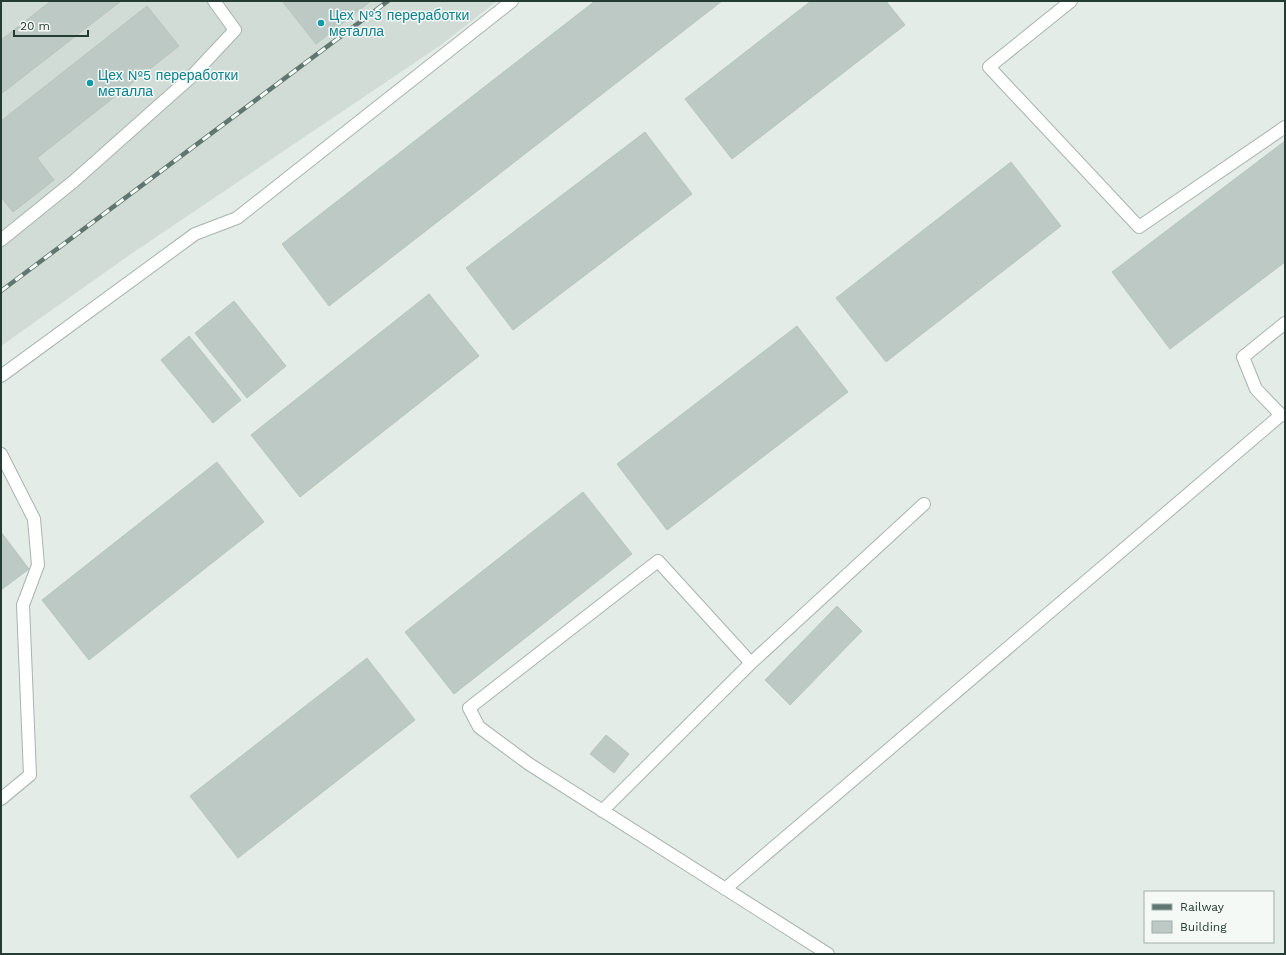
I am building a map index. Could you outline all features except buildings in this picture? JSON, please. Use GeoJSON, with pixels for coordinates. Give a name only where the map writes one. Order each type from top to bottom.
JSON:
{"type":"FeatureCollection","features":[{"type":"Feature","properties":{"kind":"lane"},"geometry":{"type":"LineString","coordinates":[[1,240],[74,181],[191,78],[235,30],[214,1]]}},
{"type":"Feature","properties":{"kind":"lane"},"geometry":{"type":"LineString","coordinates":[[1,376],[195,234],[237,218],[512,1]]}},
{"type":"Feature","properties":{"kind":"lane"},"geometry":{"type":"LineString","coordinates":[[1071,1],[989,67],[1139,227],[1285,127]]}},
{"type":"Feature","properties":{"kind":"lane"},"geometry":{"type":"LineString","coordinates":[[725,889],[1283,415],[1256,389],[1243,357],[1285,323]]}},
{"type":"Feature","properties":{"kind":"lane"},"geometry":{"type":"LineString","coordinates":[[1,454],[34,519],[38,565],[23,605],[30,775],[1,799]]}},
{"type":"Feature","properties":{"kind":"lane"},"geometry":{"type":"LineString","coordinates":[[602,811],[751,663],[924,504]]}},
{"type":"Feature","properties":{"kind":"lane"},"geometry":{"type":"LineString","coordinates":[[751,663],[658,561],[469,708],[479,727],[529,764],[828,954]]}},
{"type":"Feature","properties":{"kind":"shaded area"},"geometry":{"type":"Polygon","coordinates":[[[1,1],[497,1],[441,45],[131,254],[1,346],[1,1]]]}},
{"type":"Feature","properties":{"kind":"railway"},"geometry":{"type":"LineString","coordinates":[[1,291],[388,1]]}},
{"type":"Feature","properties":{"kind":"place","name":"Цех №3 переработки металла"},"geometry":{"type":"Point","coordinates":[321,23]}},
{"type":"Feature","properties":{"kind":"place","name":"Цех №5 переработки металла"},"geometry":{"type":"Point","coordinates":[90,83]}}]}
